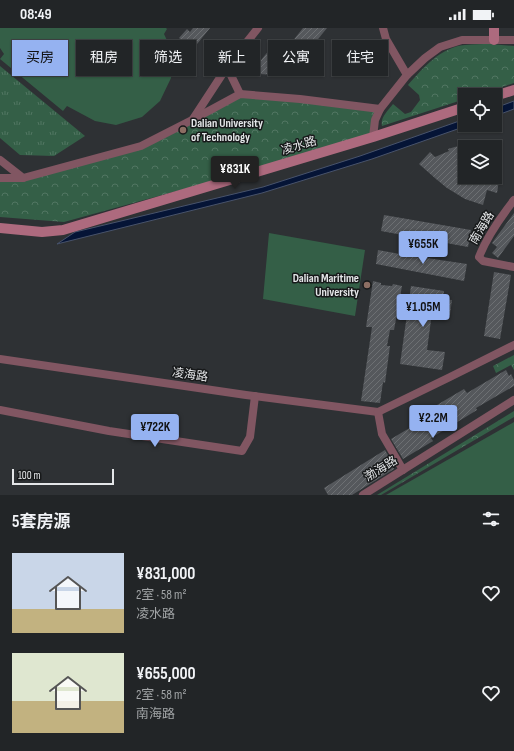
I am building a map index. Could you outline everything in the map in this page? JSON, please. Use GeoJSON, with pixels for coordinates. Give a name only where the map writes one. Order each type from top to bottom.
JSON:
{"type":"FeatureCollection","features":[{"type":"Feature","properties":{"kind":"main road"},"geometry":{"type":"LineString","coordinates":[[494,28],[494,40]]}},
{"type":"Feature","properties":{"kind":"main road"},"geometry":{"type":"LineString","coordinates":[[502,94],[514,90]]}},
{"type":"Feature","properties":{"kind":"main road","name":"凌水路"},"geometry":{"type":"LineString","coordinates":[[0,228],[42,232],[63,230],[373,137],[458,108]]}},
{"type":"Feature","properties":{"kind":"street"},"geometry":{"type":"LineString","coordinates":[[249,40],[258,28]]}},
{"type":"Feature","properties":{"kind":"street"},"geometry":{"type":"LineString","coordinates":[[383,28],[386,39],[407,75]]}},
{"type":"Feature","properties":{"kind":"street"},"geometry":{"type":"LineString","coordinates":[[373,137],[375,120],[380,109],[407,75],[425,58],[440,47],[462,40],[514,40]]}},
{"type":"Feature","properties":{"kind":"street"},"geometry":{"type":"LineString","coordinates":[[192,120],[222,76]]}},
{"type":"Feature","properties":{"kind":"street"},"geometry":{"type":"LineString","coordinates":[[231,76],[240,94]]}},
{"type":"Feature","properties":{"kind":"street"},"geometry":{"type":"LineString","coordinates":[[0,178],[23,178],[141,146],[240,94],[300,99],[380,109]]}},
{"type":"Feature","properties":{"kind":"street"},"geometry":{"type":"LineString","coordinates":[[0,160],[23,178]]}},
{"type":"Feature","properties":{"kind":"street","name":"南海路"},"geometry":{"type":"LineString","coordinates":[[514,200],[494,227],[479,257],[483,261],[514,267]]}},
{"type":"Feature","properties":{"kind":"street"},"geometry":{"type":"LineString","coordinates":[[403,470],[382,434],[378,412],[514,345]]}},
{"type":"Feature","properties":{"kind":"street","name":"凌海路"},"geometry":{"type":"LineString","coordinates":[[0,359],[255,396],[378,412]]}},
{"type":"Feature","properties":{"kind":"street"},"geometry":{"type":"LineString","coordinates":[[0,410],[109,431],[242,451],[250,437],[255,396]]}},
{"type":"Feature","properties":{"kind":"street","name":"渤海路"},"geometry":{"type":"LineString","coordinates":[[363,495],[514,400]]}},
{"type":"Feature","properties":{"kind":"green space"},"geometry":{"type":"Polygon","coordinates":[[[0,28],[166,28],[167,29],[164,34],[167,40],[140,40],[140,76],[171,76],[171,78],[160,101],[142,117],[116,125],[95,121],[67,106],[63,111],[21,76],[68,76],[68,40],[12,40],[12,69],[0,59],[4,54],[0,48],[0,28]]]}},
{"type":"Feature","properties":{"kind":"green space"},"geometry":{"type":"Polygon","coordinates":[[[490,44],[514,46],[514,83],[499,88],[458,88],[458,101],[382,126],[383,117],[393,104],[405,114],[411,112],[420,100],[419,95],[408,85],[433,59],[448,50],[468,45],[490,44]]]}},
{"type":"Feature","properties":{"kind":"green space"},"geometry":{"type":"Polygon","coordinates":[[[0,66],[85,136],[54,156],[20,155],[0,138],[0,66]]]}},
{"type":"Feature","properties":{"kind":"green space"},"geometry":{"type":"Polygon","coordinates":[[[240,94],[380,109],[373,137],[64,222],[0,217],[0,177],[23,178],[141,146],[240,94]]]}},
{"type":"Feature","properties":{"kind":"green space"},"geometry":{"type":"Polygon","coordinates":[[[269,233],[365,250],[355,316],[263,299],[269,233]]]}},
{"type":"Feature","properties":{"kind":"green space"},"geometry":{"type":"Polygon","coordinates":[[[514,355],[514,370],[511,365],[496,373],[493,366],[514,355]]]}},
{"type":"Feature","properties":{"kind":"green space"},"geometry":{"type":"Polygon","coordinates":[[[514,411],[514,417],[381,495],[377,495],[514,411]]]}},
{"type":"Feature","properties":{"kind":"green space"},"geometry":{"type":"Polygon","coordinates":[[[514,422],[514,495],[386,495],[514,422]]]}},
{"type":"Feature","properties":{"kind":"water"},"geometry":{"type":"Polygon","coordinates":[[[514,101],[514,109],[502,113],[502,105],[514,101]]]}},
{"type":"Feature","properties":{"kind":"water"},"geometry":{"type":"Polygon","coordinates":[[[458,121],[458,129],[372,159],[262,193],[57,244],[75,232],[263,187],[360,156],[458,121]]]}},
{"type":"Feature","properties":{"kind":"building"},"geometry":{"type":"Polygon","coordinates":[[[193,28],[210,28],[196,45],[196,40],[182,40],[179,38],[187,29],[190,32],[193,28]]]}},
{"type":"Feature","properties":{"kind":"building"},"geometry":{"type":"Polygon","coordinates":[[[303,28],[327,28],[317,40],[293,40],[303,28]]]}},
{"type":"Feature","properties":{"kind":"building"},"geometry":{"type":"Polygon","coordinates":[[[268,51],[268,74],[260,74],[260,61],[268,51]]]}},
{"type":"Feature","properties":{"kind":"building"},"geometry":{"type":"Polygon","coordinates":[[[458,146],[458,184],[498,184],[497,193],[487,190],[483,205],[465,199],[447,188],[419,164],[430,152],[435,157],[449,151],[448,149],[458,146]]]}},
{"type":"Feature","properties":{"kind":"building"},"geometry":{"type":"Polygon","coordinates":[[[514,213],[514,236],[498,258],[492,253],[497,247],[492,243],[514,213]]]}},
{"type":"Feature","properties":{"kind":"building"},"geometry":{"type":"Polygon","coordinates":[[[384,215],[471,230],[468,247],[381,231],[384,215]]]}},
{"type":"Feature","properties":{"kind":"building"},"geometry":{"type":"Polygon","coordinates":[[[378,250],[427,259],[467,264],[464,281],[376,264],[378,250]]]}},
{"type":"Feature","properties":{"kind":"building"},"geometry":{"type":"Polygon","coordinates":[[[494,272],[511,275],[500,339],[484,336],[494,272]]]}},
{"type":"Feature","properties":{"kind":"building"},"geometry":{"type":"Polygon","coordinates":[[[373,281],[381,283],[381,285],[392,286],[393,284],[402,286],[394,330],[390,330],[387,346],[390,346],[385,383],[383,382],[380,403],[361,401],[372,327],[366,327],[373,281]]]}},
{"type":"Feature","properties":{"kind":"building"},"geometry":{"type":"Polygon","coordinates":[[[411,286],[444,291],[443,299],[452,300],[450,315],[432,313],[427,350],[445,352],[442,370],[400,364],[411,286]]]}},
{"type":"Feature","properties":{"kind":"building"},"geometry":{"type":"Polygon","coordinates":[[[506,370],[509,376],[511,374],[514,380],[514,386],[476,408],[477,410],[431,438],[433,441],[403,459],[391,439],[423,420],[420,415],[464,389],[467,393],[506,370]]]}},
{"type":"Feature","properties":{"kind":"building"},"geometry":{"type":"Polygon","coordinates":[[[385,450],[393,464],[394,469],[352,495],[328,495],[324,488],[385,450]]]}},
{"type":"Feature","properties":{"kind":"place","name":"Dalian University of Technology"},"geometry":{"type":"Point","coordinates":[183,130]}},
{"type":"Feature","properties":{"kind":"place","name":"Dalian Maritime University"},"geometry":{"type":"Point","coordinates":[367,285]}}]}
